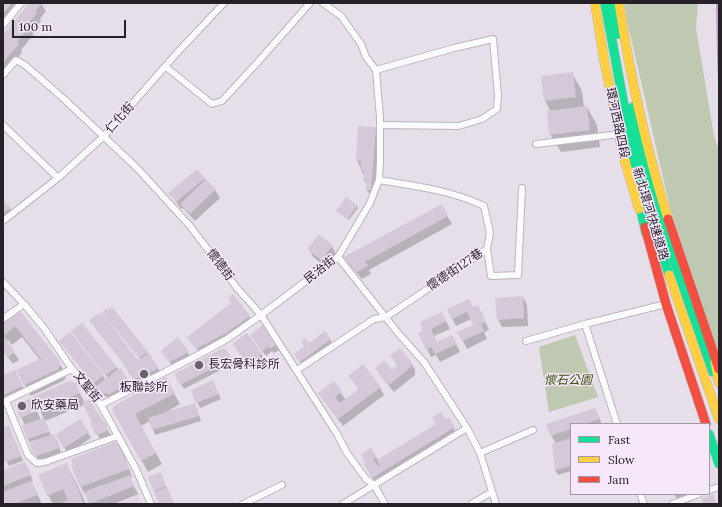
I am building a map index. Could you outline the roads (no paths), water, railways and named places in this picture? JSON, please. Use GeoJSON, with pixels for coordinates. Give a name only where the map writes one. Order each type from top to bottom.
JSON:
{"type":"FeatureCollection","features":[{"type":"Feature","properties":{"kind":"main road","name":"環河西路四段"},"geometry":{"type":"LineString","coordinates":[[595,3],[604,59],[624,158],[666,304],[706,423]]}},
{"type":"Feature","properties":{"kind":"main road","name":"新北環河快速道路"},"geometry":{"type":"LineString","coordinates":[[605,3],[635,164],[675,296],[719,419]]}},
{"type":"Feature","properties":{"kind":"main road","name":"環河西路四段"},"geometry":{"type":"LineString","coordinates":[[613,3],[643,161],[662,225],[719,388]]}},
{"type":"Feature","properties":{"kind":"main road","name":"新北環河快速道路"},"geometry":{"type":"LineString","coordinates":[[619,3],[628,67],[642,125],[667,216],[719,369]]}},
{"type":"Feature","properties":{"kind":"main road"},"geometry":{"type":"LineString","coordinates":[[610,30],[614,75],[620,114],[646,233]]}},
{"type":"Feature","properties":{"kind":"main road"},"geometry":{"type":"LineString","coordinates":[[712,346],[719,383]]}},
{"type":"Feature","properties":{"kind":"main road"},"geometry":{"type":"LineString","coordinates":[[710,437],[719,464]]}},
{"type":"Feature","properties":{"kind":"street"},"geometry":{"type":"LineString","coordinates":[[3,25],[21,3]]}},
{"type":"Feature","properties":{"kind":"street","name":"仁化街"},"geometry":{"type":"LineString","coordinates":[[3,221],[58,178],[104,136],[176,54],[224,3]]}},
{"type":"Feature","properties":{"kind":"street"},"geometry":{"type":"LineString","coordinates":[[166,67],[212,104],[222,101],[310,3]]}},
{"type":"Feature","properties":{"kind":"street"},"geometry":{"type":"LineString","coordinates":[[323,3],[341,16],[361,44],[366,57],[376,70],[454,48],[493,39],[498,96],[497,109],[482,120],[459,126],[380,125]]}},
{"type":"Feature","properties":{"kind":"street","name":"懷德街"},"geometry":{"type":"LineString","coordinates":[[3,74],[16,60],[25,65],[104,136],[138,169],[185,220],[237,288],[261,315],[338,434],[348,453],[366,479],[374,485],[385,504]]}},
{"type":"Feature","properties":{"kind":"street","name":"民治街"},"geometry":{"type":"LineString","coordinates":[[101,405],[227,339],[338,257],[370,203],[379,180],[380,125],[376,70]]}},
{"type":"Feature","properties":{"kind":"street"},"geometry":{"type":"LineString","coordinates":[[3,125],[58,178]]}},
{"type":"Feature","properties":{"kind":"street"},"geometry":{"type":"LineString","coordinates":[[536,144],[620,134]]}},
{"type":"Feature","properties":{"kind":"street"},"geometry":{"type":"LineString","coordinates":[[379,180],[444,192],[470,199],[484,206],[490,233],[487,249]]}},
{"type":"Feature","properties":{"kind":"street","name":"懷德街127巷"},"geometry":{"type":"LineString","coordinates":[[297,370],[374,319],[386,317],[487,249],[491,276],[518,275],[522,188]]}},
{"type":"Feature","properties":{"kind":"street"},"geometry":{"type":"LineString","coordinates":[[338,257],[424,362],[443,390],[467,428],[480,453],[496,504]]}},
{"type":"Feature","properties":{"kind":"street","name":"文聖街"},"geometry":{"type":"LineString","coordinates":[[3,282],[44,328],[72,369],[101,405],[136,469],[151,504]]}},
{"type":"Feature","properties":{"kind":"street"},"geometry":{"type":"LineString","coordinates":[[3,318],[24,304]]}},
{"type":"Feature","properties":{"kind":"street"},"geometry":{"type":"LineString","coordinates":[[526,341],[585,324],[666,304]]}},
{"type":"Feature","properties":{"kind":"street"},"geometry":{"type":"LineString","coordinates":[[585,324],[617,423]]}},
{"type":"Feature","properties":{"kind":"street"},"geometry":{"type":"LineString","coordinates":[[72,369],[5,402],[28,455],[37,463],[45,462],[118,436]]}},
{"type":"Feature","properties":{"kind":"street"},"geometry":{"type":"LineString","coordinates":[[343,504],[355,501],[374,485],[467,428]]}},
{"type":"Feature","properties":{"kind":"street"},"geometry":{"type":"LineString","coordinates":[[480,453],[533,430]]}},
{"type":"Feature","properties":{"kind":"street"},"geometry":{"type":"LineString","coordinates":[[243,504],[282,485]]}},
{"type":"Feature","properties":{"kind":"street"},"geometry":{"type":"LineString","coordinates":[[471,504],[492,489]]}},
{"type":"Feature","properties":{"kind":"street"},"geometry":{"type":"LineString","coordinates":[[672,504],[696,495]]}},
{"type":"Feature","properties":{"kind":"place","name":"長宏骨科診所"},"geometry":{"type":"Point","coordinates":[199,365]}},
{"type":"Feature","properties":{"kind":"place","name":"板聯診所"},"geometry":{"type":"Point","coordinates":[144,374]}},
{"type":"Feature","properties":{"kind":"place","name":"欣安藥局"},"geometry":{"type":"Point","coordinates":[22,406]}},
{"type":"Feature","properties":{"kind":"park label","name":"懷石公園"},"geometry":{"type":"Point","coordinates":[568,381]}}]}
